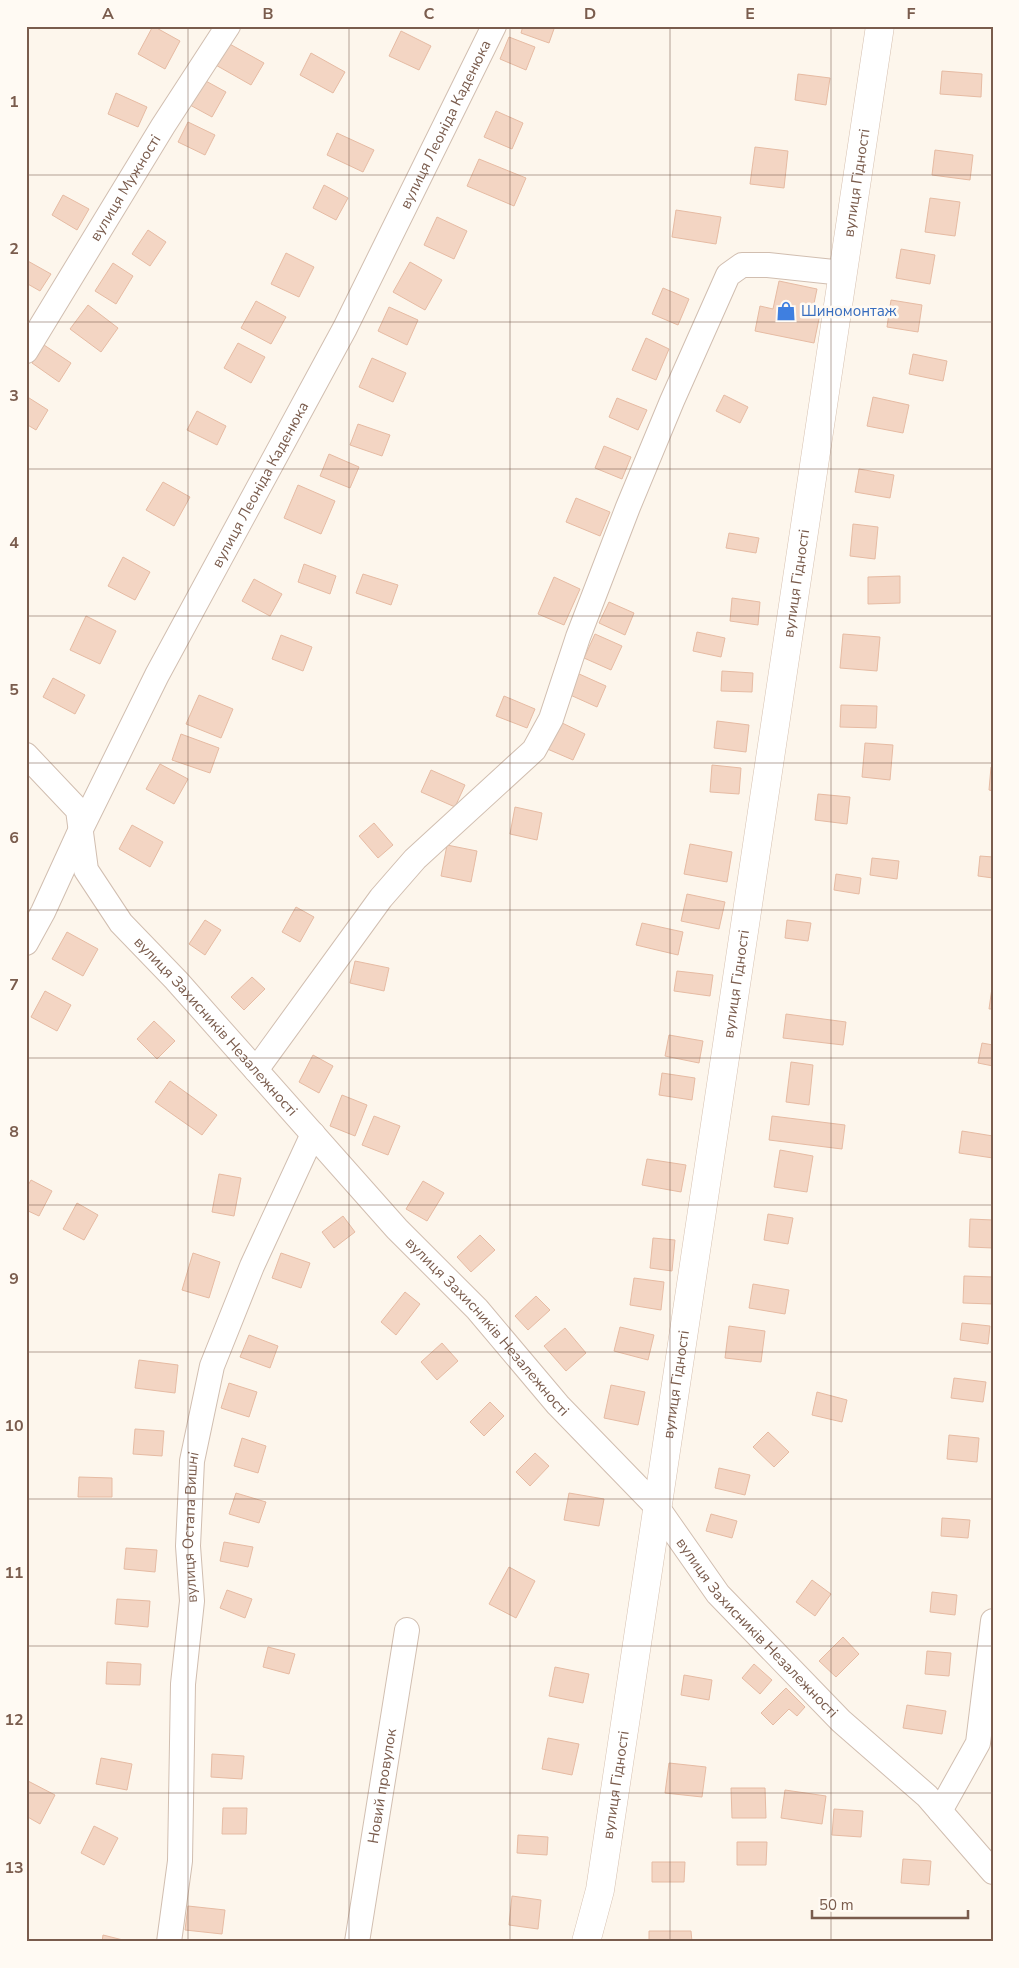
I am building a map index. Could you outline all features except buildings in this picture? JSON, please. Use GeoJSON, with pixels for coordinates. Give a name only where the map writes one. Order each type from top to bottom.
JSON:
{"type":"FeatureCollection","features":[{"type":"Feature","properties":{"kind":"street","name":"вулиця Мужності"},"geometry":{"type":"LineString","coordinates":[[26,351],[153,142],[228,26]]}},
{"type":"Feature","properties":{"kind":"street","name":"вулиця Леоніда Каденюка"},"geometry":{"type":"LineString","coordinates":[[26,943],[43,912],[156,675],[345,328],[494,26]]}},
{"type":"Feature","properties":{"kind":"street","name":"вулиця Гідності"},"geometry":{"type":"LineString","coordinates":[[586,1942],[600,1890],[880,26]]}},
{"type":"Feature","properties":{"kind":"street"},"geometry":{"type":"LineString","coordinates":[[256,1070],[381,898],[415,859],[534,750],[551,718],[578,637],[665,419],[728,275],[742,265],[768,265],[842,273]]}},
{"type":"Feature","properties":{"kind":"street","name":"вулиця Захисників Незалежності"},"geometry":{"type":"LineString","coordinates":[[26,755],[78,810],[86,870],[121,923],[176,980],[397,1229],[477,1309],[558,1405],[657,1506],[718,1594],[841,1721],[927,1796],[993,1872]]}},
{"type":"Feature","properties":{"kind":"street","name":"вулиця Остапа Вишні"},"geometry":{"type":"LineString","coordinates":[[168,1942],[180,1861],[183,1684],[192,1601],[188,1546],[192,1461],[212,1366],[252,1266],[313,1134]]}},
{"type":"Feature","properties":{"kind":"street"},"geometry":{"type":"LineString","coordinates":[[940,1811],[986,1742],[993,1621]]}},
{"type":"Feature","properties":{"kind":"street","name":"Новий провулок"},"geometry":{"type":"LineString","coordinates":[[357,1942],[407,1630]]}},
{"type":"Feature","properties":{"kind":"place","name":"Шиномонтаж"},"geometry":{"type":"Point","coordinates":[786,311]}}]}
